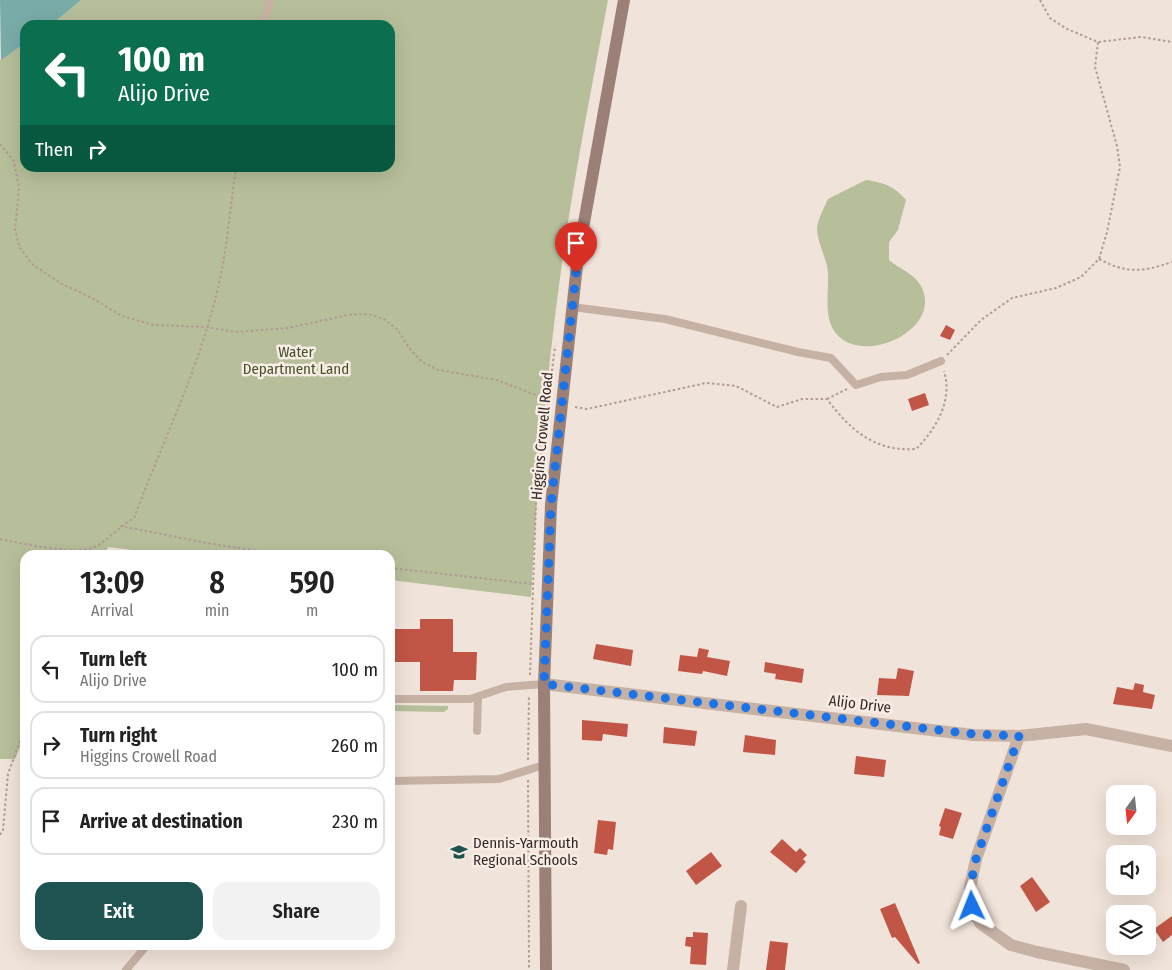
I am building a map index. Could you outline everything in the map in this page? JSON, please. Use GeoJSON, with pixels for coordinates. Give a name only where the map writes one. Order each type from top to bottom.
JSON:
{"type":"FeatureCollection","features":[{"type":"Feature","properties":{"kind":"main road","name":"Higgins Crowell Road"},"geometry":{"type":"LineString","coordinates":[[546,970],[544,684],[551,505],[560,405],[578,256],[624,0]]}},
{"type":"Feature","properties":{"kind":"street","name":"Alijo Drive"},"geometry":{"type":"LineString","coordinates":[[544,684],[973,734],[1019,736],[1086,729],[1172,746]]}},
{"type":"Feature","properties":{"kind":"street"},"geometry":{"type":"LineString","coordinates":[[1019,736],[976,859],[970,888],[972,906],[980,923],[1011,944],[1036,952],[1124,970]]}},
{"type":"Feature","properties":{"kind":"street"},"geometry":{"type":"LineString","coordinates":[[733,970],[741,906]]}},
{"type":"Feature","properties":{"kind":"lane"},"geometry":{"type":"LineString","coordinates":[[264,20],[270,0]]}},
{"type":"Feature","properties":{"kind":"lane"},"geometry":{"type":"LineString","coordinates":[[572,307],[665,319],[798,352],[831,358],[856,385],[881,377],[906,375],[941,361]]}},
{"type":"Feature","properties":{"kind":"lane"},"geometry":{"type":"LineString","coordinates":[[395,699],[470,699],[506,687],[544,684]]}},
{"type":"Feature","properties":{"kind":"lane"},"geometry":{"type":"LineString","coordinates":[[477,732],[478,697]]}},
{"type":"Feature","properties":{"kind":"lane"},"geometry":{"type":"LineString","coordinates":[[395,781],[499,779],[544,765]]}},
{"type":"Feature","properties":{"kind":"lane"},"geometry":{"type":"LineString","coordinates":[[126,970],[143,950]]}},
{"type":"Feature","properties":{"kind":"path"},"geometry":{"type":"LineString","coordinates":[[1040,0],[1050,18],[1067,30],[1098,42],[1141,37],[1172,42]]}},
{"type":"Feature","properties":{"kind":"path"},"geometry":{"type":"LineString","coordinates":[[826,399],[846,422],[881,447],[900,450],[916,449],[932,434],[943,410],[947,381],[941,361],[981,320],[1012,298],[1056,288],[1081,277],[1099,259],[1107,232],[1120,167],[1117,146],[1094,67],[1098,42]]}},
{"type":"Feature","properties":{"kind":"path"},"geometry":{"type":"LineString","coordinates":[[0,144],[14,162],[19,188],[15,230],[20,248],[33,265],[62,284],[90,296],[122,316],[154,325],[207,326],[236,332],[288,328],[348,315],[368,314],[384,319],[398,330],[409,348],[422,362],[438,370],[498,380],[560,405],[587,409],[706,383],[736,386],[778,407],[802,399],[826,399],[856,385]]}},
{"type":"Feature","properties":{"kind":"path"},"geometry":{"type":"LineString","coordinates":[[0,539],[54,549],[88,550],[134,518],[189,386],[218,291],[235,172]]}},
{"type":"Feature","properties":{"kind":"path"},"geometry":{"type":"LineString","coordinates":[[1099,259],[1115,267],[1135,271],[1151,270],[1172,262]]}},
{"type":"Feature","properties":{"kind":"path"},"geometry":{"type":"LineString","coordinates":[[530,671],[536,503],[549,388]]}},
{"type":"Feature","properties":{"kind":"path"},"geometry":{"type":"LineString","coordinates":[[120,526],[254,550]]}},
{"type":"Feature","properties":{"kind":"path"},"geometry":{"type":"LineString","coordinates":[[395,569],[547,587]]}},
{"type":"Feature","properties":{"kind":"path"},"geometry":{"type":"LineString","coordinates":[[528,763],[529,693]]}},
{"type":"Feature","properties":{"kind":"path"},"geometry":{"type":"LineString","coordinates":[[0,836],[3,830],[8,774],[20,740]]}},
{"type":"Feature","properties":{"kind":"path"},"geometry":{"type":"LineString","coordinates":[[528,789],[530,970]]}},
{"type":"Feature","properties":{"kind":"green space","name":"Water Department Land"},"geometry":{"type":"Polygon","coordinates":[[[81,0],[608,0],[575,181],[553,331],[536,508],[531,597],[395,581],[395,550],[132,550],[108,547],[107,550],[20,550],[20,747],[15,759],[0,759],[0,60],[20,46],[20,172],[395,172],[395,20],[57,20],[81,0]]]}},
{"type":"Feature","properties":{"kind":"green space"},"geometry":{"type":"Polygon","coordinates":[[[866,180],[889,186],[906,200],[898,230],[889,242],[889,260],[910,274],[918,282],[921,286],[925,302],[921,317],[910,330],[895,340],[877,345],[860,346],[844,341],[830,323],[827,267],[817,228],[828,199],[866,180]]]}},
{"type":"Feature","properties":{"kind":"green space"},"geometry":{"type":"Polygon","coordinates":[[[395,705],[448,706],[448,709],[444,712],[395,711],[395,705]]]}},
{"type":"Feature","properties":{"kind":"water"},"geometry":{"type":"Polygon","coordinates":[[[0,0],[81,0],[57,20],[20,20],[20,47],[1,60],[0,0]]]}},
{"type":"Feature","properties":{"kind":"building"},"geometry":{"type":"Polygon","coordinates":[[[946,325],[955,330],[950,340],[940,336],[946,325]]]}},
{"type":"Feature","properties":{"kind":"building"},"geometry":{"type":"Polygon","coordinates":[[[925,393],[929,405],[912,411],[908,399],[925,393]]]}},
{"type":"Feature","properties":{"kind":"building"},"geometry":{"type":"Polygon","coordinates":[[[420,619],[453,619],[453,652],[477,652],[476,680],[454,680],[453,691],[420,691],[420,662],[395,662],[395,629],[420,629],[420,619]]]}},
{"type":"Feature","properties":{"kind":"building"},"geometry":{"type":"Polygon","coordinates":[[[596,644],[633,650],[631,666],[593,659],[596,644]]]}},
{"type":"Feature","properties":{"kind":"building"},"geometry":{"type":"Polygon","coordinates":[[[699,648],[709,650],[707,657],[730,661],[727,676],[703,671],[702,674],[678,671],[680,655],[697,657],[699,648]]]}},
{"type":"Feature","properties":{"kind":"building"},"geometry":{"type":"Polygon","coordinates":[[[765,662],[804,669],[802,683],[775,679],[776,674],[764,672],[765,662]]]}},
{"type":"Feature","properties":{"kind":"building"},"geometry":{"type":"Polygon","coordinates":[[[898,668],[914,671],[909,696],[877,695],[879,678],[896,679],[898,668]]]}},
{"type":"Feature","properties":{"kind":"building"},"geometry":{"type":"Polygon","coordinates":[[[1135,683],[1144,685],[1143,692],[1155,695],[1152,709],[1113,704],[1117,687],[1133,690],[1135,683]]]}},
{"type":"Feature","properties":{"kind":"building"},"geometry":{"type":"Polygon","coordinates":[[[582,720],[628,724],[627,737],[603,734],[602,741],[582,740],[582,720]]]}},
{"type":"Feature","properties":{"kind":"building"},"geometry":{"type":"Polygon","coordinates":[[[664,727],[697,731],[695,746],[663,743],[664,727]]]}},
{"type":"Feature","properties":{"kind":"building"},"geometry":{"type":"Polygon","coordinates":[[[745,735],[776,740],[775,755],[743,752],[745,735]]]}},
{"type":"Feature","properties":{"kind":"building"},"geometry":{"type":"Polygon","coordinates":[[[856,756],[886,760],[884,777],[854,774],[856,756]]]}},
{"type":"Feature","properties":{"kind":"building"},"geometry":{"type":"Polygon","coordinates":[[[945,808],[962,813],[953,839],[939,835],[941,827],[939,826],[945,808]]]}},
{"type":"Feature","properties":{"kind":"building"},"geometry":{"type":"Polygon","coordinates":[[[598,820],[616,822],[613,850],[608,849],[607,855],[594,853],[598,820]]]}},
{"type":"Feature","properties":{"kind":"building"},"geometry":{"type":"Polygon","coordinates":[[[782,839],[796,852],[800,848],[807,855],[803,859],[806,862],[796,873],[770,852],[782,839]]]}},
{"type":"Feature","properties":{"kind":"building"},"geometry":{"type":"Polygon","coordinates":[[[711,852],[722,866],[696,885],[686,871],[711,852]]]}},
{"type":"Feature","properties":{"kind":"building"},"geometry":{"type":"Polygon","coordinates":[[[1032,877],[1050,902],[1036,912],[1020,886],[1032,877]]]}},
{"type":"Feature","properties":{"kind":"building"},"geometry":{"type":"Polygon","coordinates":[[[895,903],[920,963],[918,964],[895,937],[892,938],[880,909],[895,903]]]}},
{"type":"Feature","properties":{"kind":"building"},"geometry":{"type":"Polygon","coordinates":[[[1172,916],[1172,935],[1163,942],[1156,932],[1156,928],[1172,916]]]}},
{"type":"Feature","properties":{"kind":"building"},"geometry":{"type":"Polygon","coordinates":[[[693,932],[708,933],[706,965],[690,964],[691,947],[685,946],[686,937],[693,937],[693,932]]]}},
{"type":"Feature","properties":{"kind":"building"},"geometry":{"type":"Polygon","coordinates":[[[770,941],[788,943],[785,970],[766,970],[770,941]]]}},
{"type":"Feature","properties":{"kind":"place","name":"Dennis-Yarmouth Regional Schools"},"geometry":{"type":"Point","coordinates":[459,852]}},
{"type":"Feature","properties":{"kind":"route"},"geometry":{"type":"LineString","coordinates":[[576,273],[564,368],[551,505],[544,684],[991,736],[1019,736],[976,859],[970,888],[972,906]]}}]}
